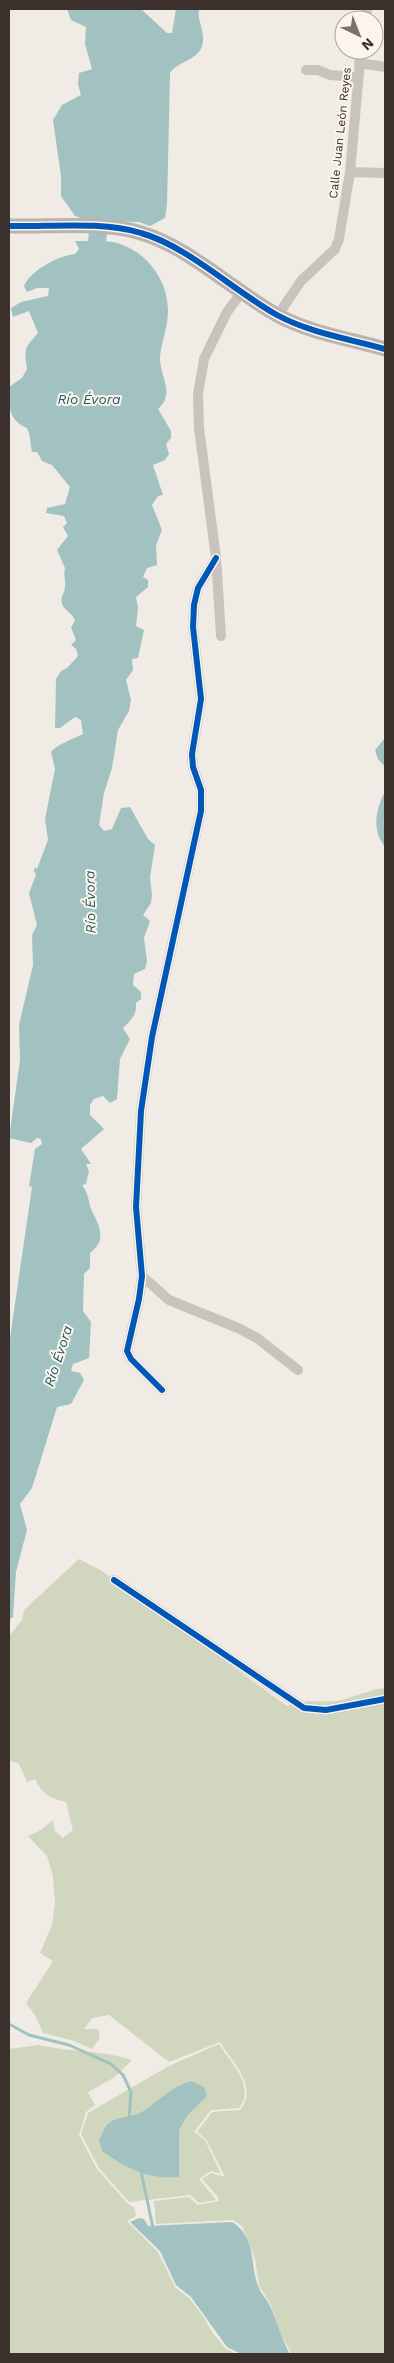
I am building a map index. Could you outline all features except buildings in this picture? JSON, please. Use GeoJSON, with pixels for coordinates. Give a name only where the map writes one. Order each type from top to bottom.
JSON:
{"type":"FeatureCollection","features":[{"type":"Feature","properties":{"kind":"street","name":"Calle Juan León Reyes"},"geometry":{"type":"LineString","coordinates":[[278,315],[301,281],[338,244],[350,172],[359,60]]}},
{"type":"Feature","properties":{"kind":"street"},"geometry":{"type":"LineString","coordinates":[[359,63],[385,67]]}},
{"type":"Feature","properties":{"kind":"street"},"geometry":{"type":"LineString","coordinates":[[306,70],[318,70],[330,75],[358,77]]}},
{"type":"Feature","properties":{"kind":"street"},"geometry":{"type":"LineString","coordinates":[[350,172],[385,173]]}},
{"type":"Feature","properties":{"kind":"street"},"geometry":{"type":"LineString","coordinates":[[9,226],[107,228],[142,233],[170,245],[278,315],[307,327],[385,349]]}},
{"type":"Feature","properties":{"kind":"street"},"geometry":{"type":"LineString","coordinates":[[221,636],[216,558],[199,428],[199,379],[204,359],[212,340],[227,312],[242,292]]}},
{"type":"Feature","properties":{"kind":"street"},"geometry":{"type":"LineString","coordinates":[[162,1390],[131,1359],[127,1350],[139,1299],[142,1276],[136,1207],[141,1111],[152,1037],[202,811],[201,790],[193,767],[192,754],[201,699],[193,627],[194,605],[198,588],[216,558]]}},
{"type":"Feature","properties":{"kind":"street"},"geometry":{"type":"LineString","coordinates":[[142,1276],[168,1300],[238,1328],[257,1338],[298,1370]]}},
{"type":"Feature","properties":{"kind":"street"},"geometry":{"type":"LineString","coordinates":[[114,1580],[304,1708],[326,1710],[385,1699]]}},
{"type":"Feature","properties":{"kind":"green space"},"geometry":{"type":"Polygon","coordinates":[[[79,1559],[102,1571],[287,1706],[304,1701],[336,1701],[385,1688],[385,2354],[292,2354],[281,2335],[270,2303],[259,2286],[255,2259],[242,2226],[233,2220],[156,2224],[154,2201],[189,2197],[198,2205],[219,2201],[218,2197],[202,2179],[211,2173],[225,2177],[206,2139],[197,2132],[212,2112],[240,2110],[247,2093],[242,2075],[220,2042],[169,2062],[109,2015],[92,2018],[84,2029],[98,2029],[100,2038],[92,2049],[74,2041],[43,2033],[35,2015],[26,2003],[53,1961],[40,1953],[52,1925],[55,1903],[53,1876],[47,1856],[28,1836],[41,1830],[53,1820],[55,1831],[63,1838],[73,1830],[66,1802],[47,1795],[35,1779],[27,1782],[19,1764],[9,1760],[9,1636],[22,1620],[24,1610],[79,1559]]]}},
{"type":"Feature","properties":{"kind":"green space"},"geometry":{"type":"Polygon","coordinates":[[[219,2044],[240,2075],[245,2092],[244,2100],[239,2108],[211,2110],[194,2132],[205,2140],[221,2174],[211,2171],[199,2179],[216,2200],[199,2203],[190,2195],[129,2202],[99,2168],[81,2134],[88,2113],[169,2066],[219,2044]]]}},
{"type":"Feature","properties":{"kind":"green space"},"geometry":{"type":"Polygon","coordinates":[[[39,2045],[109,2054],[132,2060],[115,2077],[88,2092],[95,2105],[86,2112],[79,2135],[97,2169],[128,2204],[134,2207],[136,2216],[127,2221],[158,2252],[175,2287],[189,2298],[226,2349],[237,2354],[9,2354],[9,2049],[39,2045]]]}},
{"type":"Feature","properties":{"kind":"water"},"geometry":{"type":"Polygon","coordinates":[[[67,9],[141,9],[167,33],[172,33],[176,9],[199,9],[203,37],[202,47],[199,52],[170,73],[167,204],[165,218],[150,226],[139,222],[89,221],[75,216],[61,196],[61,176],[53,120],[62,105],[81,95],[78,84],[79,73],[92,69],[85,44],[86,27],[71,20],[67,9]]]}},
{"type":"Feature","properties":{"kind":"water","name":"Río Évora"},"geometry":{"type":"Polygon","coordinates":[[[75,241],[113,242],[135,251],[144,258],[159,277],[167,299],[168,318],[160,360],[166,386],[166,398],[158,409],[171,431],[171,438],[166,444],[169,454],[165,460],[153,465],[163,495],[158,496],[152,505],[162,530],[156,545],[157,565],[147,568],[143,577],[148,580],[148,587],[136,597],[138,607],[136,626],[144,630],[138,658],[132,659],[133,670],[126,680],[131,700],[129,711],[118,730],[112,768],[104,793],[99,825],[104,831],[112,829],[121,808],[130,807],[148,839],[155,845],[150,877],[151,903],[143,915],[150,921],[144,938],[147,961],[145,969],[134,974],[133,985],[141,992],[141,999],[136,1003],[136,1011],[133,1017],[123,1028],[130,1039],[120,1059],[117,1099],[110,1103],[103,1096],[94,1099],[90,1105],[90,1115],[104,1129],[81,1149],[91,1164],[86,1164],[89,1171],[86,1184],[82,1185],[87,1194],[100,1233],[99,1243],[90,1253],[90,1268],[84,1274],[83,1311],[91,1322],[89,1358],[73,1364],[71,1371],[80,1373],[84,1380],[71,1404],[57,1407],[32,1488],[20,1504],[27,1530],[16,1572],[13,1617],[9,1620],[9,1345],[32,1187],[29,1186],[35,1149],[42,1144],[41,1139],[37,1138],[31,1143],[9,1138],[20,1060],[19,1025],[33,965],[32,935],[37,925],[29,893],[36,875],[35,867],[37,869],[48,840],[45,819],[55,769],[51,752],[61,744],[83,734],[81,720],[75,717],[60,728],[55,728],[56,679],[61,671],[67,668],[78,656],[76,649],[71,645],[76,640],[71,627],[75,621],[62,603],[65,587],[65,568],[57,550],[68,536],[63,527],[67,523],[64,516],[46,513],[47,508],[65,504],[70,487],[52,465],[42,461],[37,452],[32,452],[27,428],[16,421],[11,412],[9,387],[22,378],[27,369],[26,349],[38,333],[29,311],[13,317],[11,308],[21,302],[48,296],[49,288],[37,288],[27,292],[24,286],[39,269],[68,255],[75,254],[79,249],[75,241]]]}},
{"type":"Feature","properties":{"kind":"water"},"geometry":{"type":"Polygon","coordinates":[[[385,738],[385,767],[378,759],[375,750],[385,738]]]}},
{"type":"Feature","properties":{"kind":"water"},"geometry":{"type":"Polygon","coordinates":[[[385,792],[385,847],[378,834],[376,820],[385,792]]]}},
{"type":"Feature","properties":{"kind":"water"},"geometry":{"type":"Polygon","coordinates":[[[191,2081],[204,2087],[207,2096],[187,2116],[179,2130],[179,2177],[158,2177],[138,2172],[102,2151],[99,2140],[109,2123],[116,2119],[142,2112],[171,2091],[191,2081]]]}},
{"type":"Feature","properties":{"kind":"water"},"geometry":{"type":"Polygon","coordinates":[[[139,2218],[144,2219],[148,2226],[232,2222],[240,2229],[246,2236],[252,2253],[259,2288],[269,2304],[290,2354],[241,2354],[227,2347],[191,2297],[176,2285],[160,2251],[130,2222],[139,2218]]]}},
{"type":"Feature","properties":{"kind":"waterway","name":"Río Évora"},"geometry":{"type":"LineString","coordinates":[[94,265],[101,209]]}},
{"type":"Feature","properties":{"kind":"waterway"},"geometry":{"type":"LineString","coordinates":[[9,2024],[29,2035],[69,2045],[111,2064],[123,2075],[131,2092],[129,2121]]}},
{"type":"Feature","properties":{"kind":"waterway"},"geometry":{"type":"LineString","coordinates":[[141,2171],[153,2228]]}},
{"type":"Feature","properties":{"kind":"cycle path"},"geometry":{"type":"LineString","coordinates":[[9,226],[76,225],[110,227],[141,233],[158,239],[193,258],[277,315],[316,331],[385,349]]}},
{"type":"Feature","properties":{"kind":"cycle path"},"geometry":{"type":"LineString","coordinates":[[162,1390],[131,1359],[127,1351],[139,1299],[142,1276],[136,1207],[141,1111],[152,1037],[201,811],[201,790],[193,767],[192,754],[201,699],[193,627],[194,605],[198,588],[216,558]]}},
{"type":"Feature","properties":{"kind":"cycle path"},"geometry":{"type":"LineString","coordinates":[[114,1580],[304,1708],[326,1710],[385,1699]]}}]}
